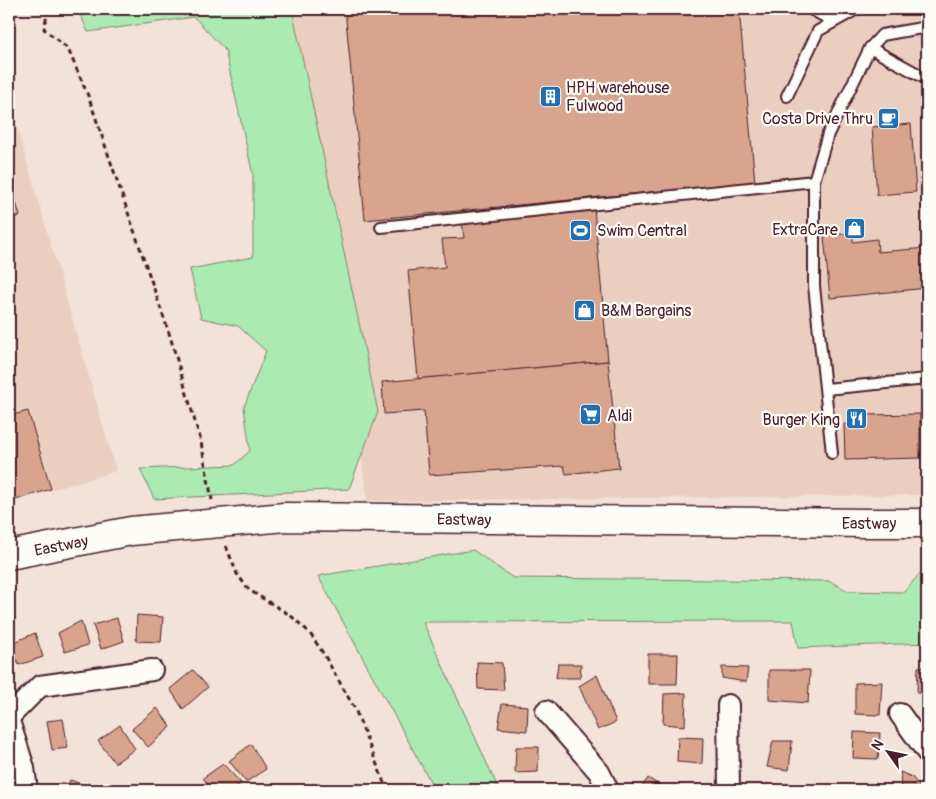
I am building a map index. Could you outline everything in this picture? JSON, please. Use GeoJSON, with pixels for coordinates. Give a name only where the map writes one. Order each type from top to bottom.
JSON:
{"type":"FeatureCollection","features":[{"type":"Feature","properties":{"kind":"main road","name":"Eastway"},"geometry":{"type":"LineString","coordinates":[[9,555],[131,531],[285,517],[925,523]]}},
{"type":"Feature","properties":{"kind":"street"},"geometry":{"type":"LineString","coordinates":[[27,790],[24,768],[9,719],[40,686],[152,670]]}},
{"type":"Feature","properties":{"kind":"street"},"geometry":{"type":"LineString","coordinates":[[728,706],[729,790]]}},
{"type":"Feature","properties":{"kind":"street"},"geometry":{"type":"LineString","coordinates":[[546,711],[599,772],[608,790]]}},
{"type":"Feature","properties":{"kind":"street"},"geometry":{"type":"LineString","coordinates":[[900,714],[927,752]]}},
{"type":"Feature","properties":{"kind":"lane"},"geometry":{"type":"LineString","coordinates":[[811,9],[833,21]]}},
{"type":"Feature","properties":{"kind":"lane"},"geometry":{"type":"LineString","coordinates":[[787,96],[818,31],[857,9]]}},
{"type":"Feature","properties":{"kind":"lane"},"geometry":{"type":"LineString","coordinates":[[832,453],[814,286],[814,181],[828,134],[870,48],[882,35],[927,27]]}},
{"type":"Feature","properties":{"kind":"lane"},"geometry":{"type":"LineString","coordinates":[[870,48],[927,79]]}},
{"type":"Feature","properties":{"kind":"lane"},"geometry":{"type":"LineString","coordinates":[[381,227],[814,181]]}},
{"type":"Feature","properties":{"kind":"lane"},"geometry":{"type":"LineString","coordinates":[[826,389],[927,379]]}},
{"type":"Feature","properties":{"kind":"path"},"geometry":{"type":"LineString","coordinates":[[48,9],[44,30],[68,49],[89,98],[170,336],[202,442],[216,523],[237,574],[249,590],[290,615],[308,632],[324,653],[355,710],[387,790]]}},
{"type":"Feature","properties":{"kind":"shaded area"},"geometry":{"type":"Polygon","coordinates":[[[292,9],[927,9],[927,495],[368,501],[292,9]]]}},
{"type":"Feature","properties":{"kind":"shaded area"},"geometry":{"type":"Polygon","coordinates":[[[9,105],[11,106],[116,471],[9,502],[9,105]]]}},
{"type":"Feature","properties":{"kind":"green space"},"geometry":{"type":"Polygon","coordinates":[[[78,9],[292,9],[378,412],[349,489],[154,499],[140,469],[234,465],[250,451],[244,407],[266,351],[238,326],[201,318],[190,269],[253,257],[253,175],[225,50],[194,17],[88,32],[78,9]]]}},
{"type":"Feature","properties":{"kind":"green space"},"geometry":{"type":"Polygon","coordinates":[[[473,550],[513,578],[829,581],[848,591],[904,592],[927,565],[927,643],[798,648],[793,621],[423,622],[499,790],[435,790],[318,576],[473,550]]]}},
{"type":"Feature","properties":{"kind":"building","name":"HPH warehouse Fulwood"},"geometry":{"type":"Polygon","coordinates":[[[345,9],[739,9],[755,182],[365,220],[345,9]]]}},
{"type":"Feature","properties":{"kind":"building"},"geometry":{"type":"Polygon","coordinates":[[[911,124],[916,192],[877,195],[872,127],[911,124]]]}},
{"type":"Feature","properties":{"kind":"building"},"geometry":{"type":"Polygon","coordinates":[[[9,178],[20,216],[9,220],[9,178]]]}},
{"type":"Feature","properties":{"kind":"building"},"geometry":{"type":"Polygon","coordinates":[[[594,208],[608,361],[418,379],[408,271],[445,267],[442,239],[464,238],[462,221],[594,208]]]}},
{"type":"Feature","properties":{"kind":"building"},"geometry":{"type":"Polygon","coordinates":[[[853,233],[853,242],[877,239],[878,252],[927,248],[927,288],[830,298],[824,236],[853,233]]]}},
{"type":"Feature","properties":{"kind":"building"},"geometry":{"type":"Polygon","coordinates":[[[608,361],[619,468],[566,474],[564,466],[429,475],[424,411],[384,414],[382,382],[608,361]]]}},
{"type":"Feature","properties":{"kind":"building"},"geometry":{"type":"Polygon","coordinates":[[[28,411],[51,489],[9,502],[9,416],[28,411]]]}},
{"type":"Feature","properties":{"kind":"building"},"geometry":{"type":"Polygon","coordinates":[[[920,414],[920,458],[845,460],[844,424],[863,424],[866,415],[920,414]]]}},
{"type":"Feature","properties":{"kind":"building"},"geometry":{"type":"Polygon","coordinates":[[[137,615],[163,617],[161,642],[136,641],[137,615]]]}},
{"type":"Feature","properties":{"kind":"building"},"geometry":{"type":"Polygon","coordinates":[[[117,618],[124,641],[101,649],[93,625],[117,618]]]}},
{"type":"Feature","properties":{"kind":"building"},"geometry":{"type":"Polygon","coordinates":[[[81,621],[88,645],[65,652],[58,633],[81,621]]]}},
{"type":"Feature","properties":{"kind":"building"},"geometry":{"type":"Polygon","coordinates":[[[35,633],[43,657],[19,665],[10,644],[35,633]]]}},
{"type":"Feature","properties":{"kind":"building"},"geometry":{"type":"Polygon","coordinates":[[[648,654],[678,654],[677,684],[648,684],[648,654]]]}},
{"type":"Feature","properties":{"kind":"building"},"geometry":{"type":"Polygon","coordinates":[[[477,662],[502,663],[504,690],[478,689],[477,662]]]}},
{"type":"Feature","properties":{"kind":"building"},"geometry":{"type":"Polygon","coordinates":[[[558,664],[581,664],[580,678],[556,678],[558,664]]]}},
{"type":"Feature","properties":{"kind":"building"},"geometry":{"type":"Polygon","coordinates":[[[722,667],[748,668],[746,682],[722,678],[722,667]]]}},
{"type":"Feature","properties":{"kind":"building"},"geometry":{"type":"Polygon","coordinates":[[[918,667],[927,667],[927,692],[917,693],[918,667]]]}},
{"type":"Feature","properties":{"kind":"building"},"geometry":{"type":"Polygon","coordinates":[[[193,670],[208,687],[183,709],[170,689],[193,670]]]}},
{"type":"Feature","properties":{"kind":"building"},"geometry":{"type":"Polygon","coordinates":[[[769,670],[810,670],[808,703],[769,700],[769,670]]]}},
{"type":"Feature","properties":{"kind":"building"},"geometry":{"type":"Polygon","coordinates":[[[597,675],[616,722],[598,730],[579,686],[597,675]]]}},
{"type":"Feature","properties":{"kind":"building"},"geometry":{"type":"Polygon","coordinates":[[[882,682],[880,715],[855,714],[855,683],[882,682]]]}},
{"type":"Feature","properties":{"kind":"building"},"geometry":{"type":"Polygon","coordinates":[[[686,693],[685,726],[663,724],[664,694],[686,693]]]}},
{"type":"Feature","properties":{"kind":"building"},"geometry":{"type":"Polygon","coordinates":[[[502,704],[528,706],[527,731],[498,728],[502,704]]]}},
{"type":"Feature","properties":{"kind":"building"},"geometry":{"type":"Polygon","coordinates":[[[157,708],[171,727],[148,747],[132,729],[157,708]]]}},
{"type":"Feature","properties":{"kind":"building"},"geometry":{"type":"Polygon","coordinates":[[[63,719],[68,748],[52,750],[47,721],[63,719]]]}},
{"type":"Feature","properties":{"kind":"building"},"geometry":{"type":"Polygon","coordinates":[[[120,725],[135,749],[115,763],[98,741],[120,725]]]}},
{"type":"Feature","properties":{"kind":"building"},"geometry":{"type":"Polygon","coordinates":[[[854,732],[880,733],[878,759],[853,758],[854,732]]]}},
{"type":"Feature","properties":{"kind":"building"},"geometry":{"type":"Polygon","coordinates":[[[678,737],[703,738],[702,764],[677,762],[678,737]]]}},
{"type":"Feature","properties":{"kind":"building"},"geometry":{"type":"Polygon","coordinates":[[[773,741],[792,741],[789,770],[767,767],[773,741]]]}},
{"type":"Feature","properties":{"kind":"building"},"geometry":{"type":"Polygon","coordinates":[[[251,744],[266,769],[246,782],[229,761],[251,744]]]}},
{"type":"Feature","properties":{"kind":"building"},"geometry":{"type":"Polygon","coordinates":[[[516,747],[539,747],[538,772],[515,773],[516,747]]]}},
{"type":"Feature","properties":{"kind":"building"},"geometry":{"type":"Polygon","coordinates":[[[223,764],[241,783],[232,790],[212,790],[203,778],[223,764]]]}},
{"type":"Feature","properties":{"kind":"building"},"geometry":{"type":"Polygon","coordinates":[[[900,772],[912,777],[922,790],[901,790],[900,772]]]}},
{"type":"Feature","properties":{"kind":"building"},"geometry":{"type":"Polygon","coordinates":[[[648,778],[664,788],[663,790],[640,790],[648,778]]]}},
{"type":"Feature","properties":{"kind":"building"},"geometry":{"type":"Polygon","coordinates":[[[70,780],[98,790],[65,790],[70,780]]]}},
{"type":"Feature","properties":{"kind":"place","name":"HPH warehouse Fulwood"},"geometry":{"type":"Point","coordinates":[550,96]}},
{"type":"Feature","properties":{"kind":"place","name":"Costa Drive Thru"},"geometry":{"type":"Point","coordinates":[889,118]}},
{"type":"Feature","properties":{"kind":"place","name":"ExtraCare"},"geometry":{"type":"Point","coordinates":[854,229]}},
{"type":"Feature","properties":{"kind":"place","name":"Swim Central"},"geometry":{"type":"Point","coordinates":[581,230]}},
{"type":"Feature","properties":{"kind":"place","name":"B&M Bargains"},"geometry":{"type":"Point","coordinates":[585,310]}},
{"type":"Feature","properties":{"kind":"place","name":"Aldi"},"geometry":{"type":"Point","coordinates":[591,415]}},
{"type":"Feature","properties":{"kind":"place","name":"Burger King"},"geometry":{"type":"Point","coordinates":[856,419]}}]}
